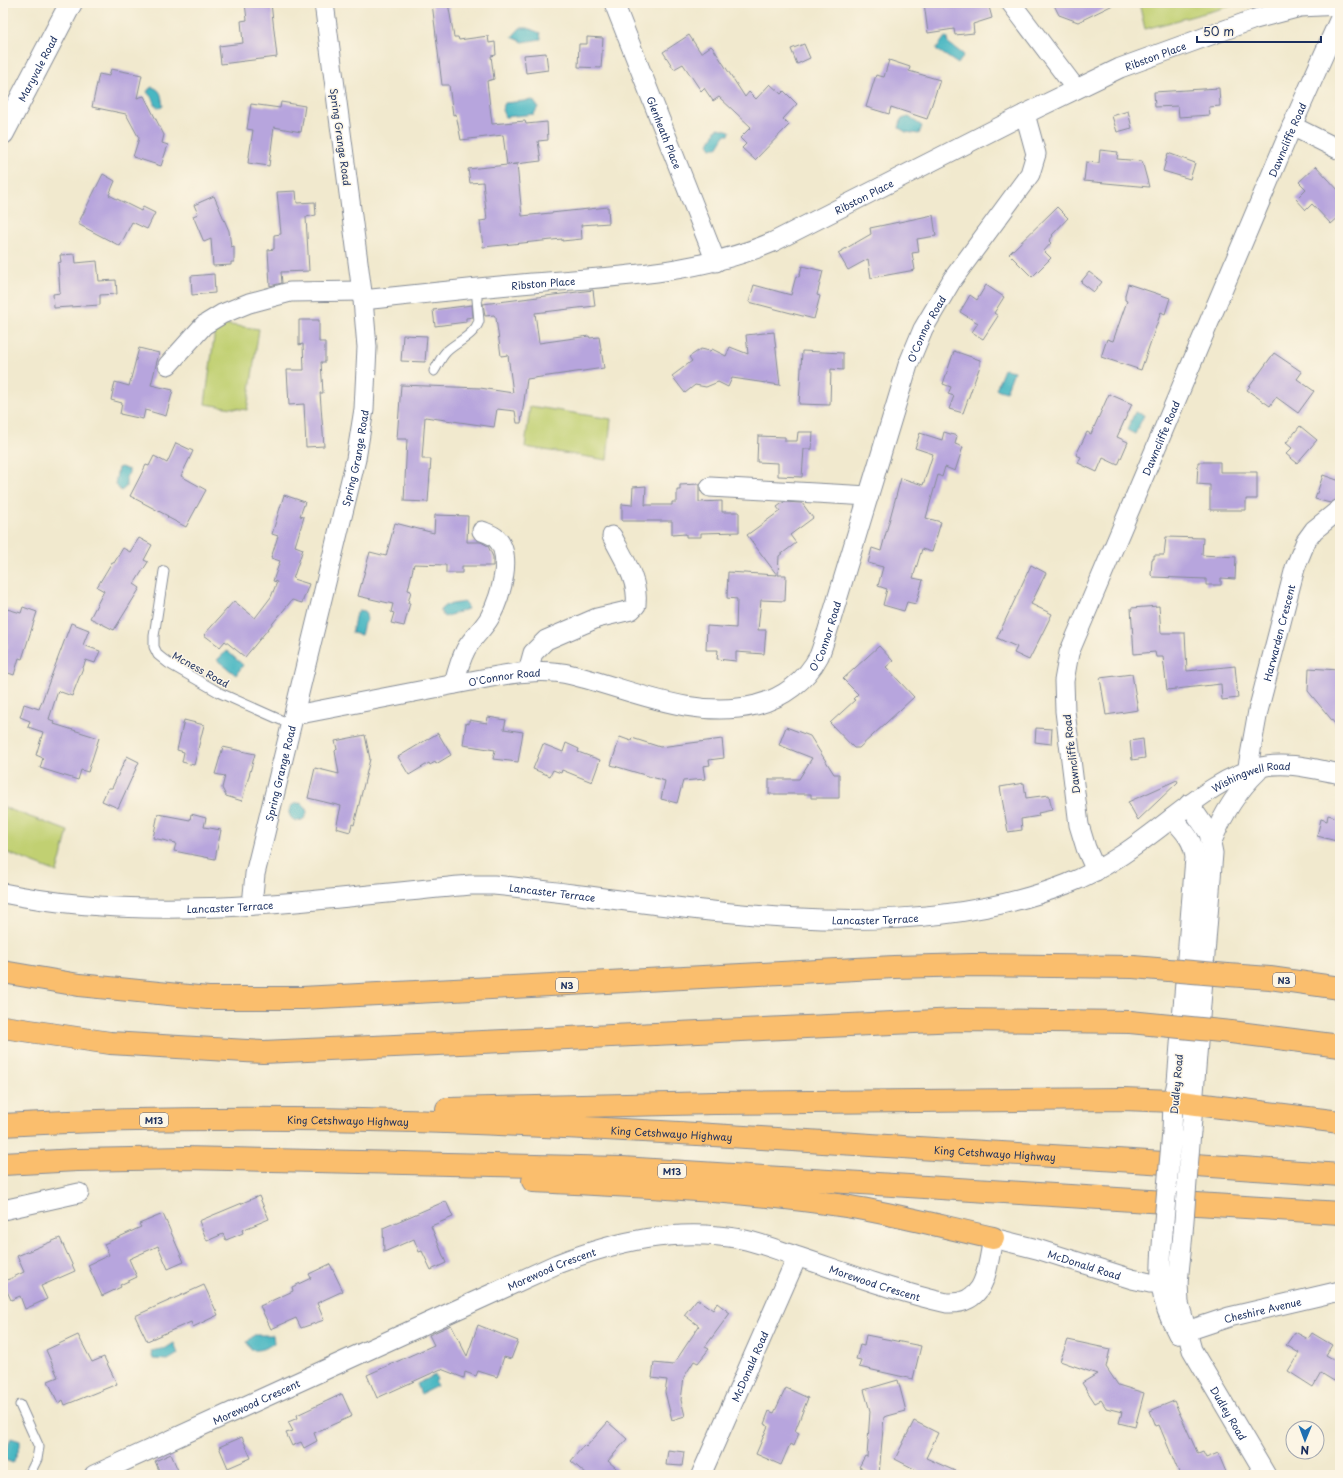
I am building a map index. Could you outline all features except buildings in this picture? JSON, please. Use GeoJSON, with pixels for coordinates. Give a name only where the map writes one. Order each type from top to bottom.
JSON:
{"type":"FeatureCollection","features":[{"type":"Feature","properties":{"kind":"highway","name":"N3"},"geometry":{"type":"LineString","coordinates":[[3,972],[79,985],[208,998],[302,998],[901,967],[973,965],[1133,967],[1270,978],[1340,988]]}},
{"type":"Feature","properties":{"kind":"highway"},"geometry":{"type":"LineString","coordinates":[[3,1027],[110,1043],[263,1052],[958,1020],[1130,1022],[1231,1032],[1340,1046]]}},
{"type":"Feature","properties":{"kind":"highway"},"geometry":{"type":"LineString","coordinates":[[305,1119],[422,1110],[560,1106],[1123,1099],[1183,1102],[1340,1122]]}},
{"type":"Feature","properties":{"kind":"highway","name":"King Cetshwayo Highway"},"geometry":{"type":"LineString","coordinates":[[3,1125],[155,1120],[305,1119],[515,1125],[691,1133],[1340,1175]]}},
{"type":"Feature","properties":{"kind":"highway","name":"M13"},"geometry":{"type":"LineString","coordinates":[[3,1164],[77,1160],[193,1158],[622,1168],[1340,1213]]}},
{"type":"Feature","properties":{"kind":"highway"},"geometry":{"type":"LineString","coordinates":[[77,1160],[377,1172],[684,1189],[844,1206],[993,1238]]}},
{"type":"Feature","properties":{"kind":"street","name":"Maryvale Road"},"geometry":{"type":"LineString","coordinates":[[3,133],[72,3]]}},
{"type":"Feature","properties":{"kind":"street","name":"Spring Grange Road"},"geometry":{"type":"LineString","coordinates":[[252,905],[255,874],[356,459],[364,410],[367,355],[363,295],[324,3]]}},
{"type":"Feature","properties":{"kind":"street","name":"Glenheath Place"},"geometry":{"type":"LineString","coordinates":[[614,3],[716,262]]}},
{"type":"Feature","properties":{"kind":"street"},"geometry":{"type":"LineString","coordinates":[[1011,3],[1076,89]]}},
{"type":"Feature","properties":{"kind":"street","name":"Ribston Place"},"geometry":{"type":"LineString","coordinates":[[168,365],[204,325],[222,314],[249,303],[290,292],[363,295],[476,288],[659,272],[716,262],[773,242],[1025,114],[1120,68],[1255,19],[1300,7],[1340,5]]}},
{"type":"Feature","properties":{"kind":"street","name":"Dawncliffe Road"},"geometry":{"type":"LineString","coordinates":[[1096,871],[1086,848],[1079,825],[1065,711],[1064,681],[1069,653],[1292,126],[1340,18]]}},
{"type":"Feature","properties":{"kind":"street","name":"O'Connor Road"},"geometry":{"type":"LineString","coordinates":[[293,720],[454,684],[528,671],[549,671],[572,675],[656,700],[686,707],[713,710],[740,708],[772,701],[798,684],[818,656],[869,496],[908,365],[923,329],[952,280],[1030,174],[1036,154],[1025,114]]}},
{"type":"Feature","properties":{"kind":"street"},"geometry":{"type":"LineString","coordinates":[[1292,126],[1340,150]]}},
{"type":"Feature","properties":{"kind":"street"},"geometry":{"type":"LineString","coordinates":[[710,487],[869,496]]}},
{"type":"Feature","properties":{"kind":"street","name":"Harwarden Crescent"},"geometry":{"type":"LineString","coordinates":[[1254,769],[1258,711],[1295,568],[1306,541],[1314,530],[1340,509]]}},
{"type":"Feature","properties":{"kind":"street"},"geometry":{"type":"LineString","coordinates":[[454,684],[461,658],[467,647],[490,617],[504,580],[504,564],[500,544],[495,537],[482,530]]}},
{"type":"Feature","properties":{"kind":"street"},"geometry":{"type":"LineString","coordinates":[[528,671],[533,653],[546,640],[597,618],[631,610],[636,606],[637,588],[612,536]]}},
{"type":"Feature","properties":{"kind":"street","name":"Wishingwell Road"},"geometry":{"type":"LineString","coordinates":[[1172,818],[1189,804],[1213,788],[1254,769],[1290,765],[1340,774]]}},
{"type":"Feature","properties":{"kind":"street","name":"Dudley Road"},"geometry":{"type":"LineString","coordinates":[[1212,841],[1231,802],[1254,769]]}},
{"type":"Feature","properties":{"kind":"street","name":"Dudley Road"},"geometry":{"type":"LineString","coordinates":[[1189,804],[1205,826],[1212,841],[1213,853],[1183,1102],[1172,1132],[1163,1232],[1169,1283],[1180,1312],[1182,1332],[1266,1475]]}},
{"type":"Feature","properties":{"kind":"street"},"geometry":{"type":"LineString","coordinates":[[1096,871],[1172,818]]}},
{"type":"Feature","properties":{"kind":"street","name":"Dudley Road"},"geometry":{"type":"LineString","coordinates":[[1169,1283],[1183,1233],[1191,1131],[1177,1074],[1195,858],[1195,849],[1191,839],[1172,818]]}},
{"type":"Feature","properties":{"kind":"street","name":"Lancaster Terrace"},"geometry":{"type":"LineString","coordinates":[[3,893],[115,907],[169,909],[252,905],[470,885],[486,885],[728,913],[847,919],[892,918],[983,908],[1022,899],[1068,884],[1096,871]]}},
{"type":"Feature","properties":{"kind":"street"},"geometry":{"type":"LineString","coordinates":[[3,1210],[79,1193]]}},
{"type":"Feature","properties":{"kind":"street","name":"Morewood Crescent"},"geometry":{"type":"LineString","coordinates":[[94,1475],[550,1267],[589,1252],[643,1238],[671,1235],[697,1235],[741,1239],[935,1301],[956,1304],[977,1294],[981,1287],[986,1276],[993,1238]]}},
{"type":"Feature","properties":{"kind":"street","name":"McDonald Road"},"geometry":{"type":"LineString","coordinates":[[993,1238],[1037,1249],[1126,1277],[1169,1283]]}},
{"type":"Feature","properties":{"kind":"street","name":"McDonald Road"},"geometry":{"type":"LineString","coordinates":[[705,1474],[797,1257]]}},
{"type":"Feature","properties":{"kind":"street","name":"Cheshire Avenue"},"geometry":{"type":"LineString","coordinates":[[1182,1332],[1229,1317],[1340,1291]]}},
{"type":"Feature","properties":{"kind":"lane"},"geometry":{"type":"LineString","coordinates":[[434,371],[445,353],[469,335],[477,326],[476,288]]}},
{"type":"Feature","properties":{"kind":"lane","name":"Mcness Road"},"geometry":{"type":"LineString","coordinates":[[164,571],[154,636],[154,646],[158,655],[168,663],[220,693],[293,720]]}},
{"type":"Feature","properties":{"kind":"lane"},"geometry":{"type":"LineString","coordinates":[[20,1405],[37,1439],[39,1447],[37,1459],[29,1475]]}},
{"type":"Feature","properties":{"kind":"green space"},"geometry":{"type":"Polygon","coordinates":[[[1139,3],[1230,3],[1231,6],[1145,29],[1139,3]]]}},
{"type":"Feature","properties":{"kind":"green space"},"geometry":{"type":"Polygon","coordinates":[[[216,323],[259,329],[247,410],[205,404],[216,323]]]}},
{"type":"Feature","properties":{"kind":"green space"},"geometry":{"type":"Polygon","coordinates":[[[530,406],[611,419],[607,460],[525,447],[530,406]]]}},
{"type":"Feature","properties":{"kind":"green space"},"geometry":{"type":"Polygon","coordinates":[[[3,807],[68,831],[57,872],[3,851],[3,807]]]}},
{"type":"Feature","properties":{"kind":"water"},"geometry":{"type":"Polygon","coordinates":[[[520,28],[528,28],[540,33],[541,39],[523,42],[512,37],[520,28]]]}},
{"type":"Feature","properties":{"kind":"water"},"geometry":{"type":"Polygon","coordinates":[[[945,37],[948,38],[947,42],[964,55],[958,64],[936,49],[945,37]]]}},
{"type":"Feature","properties":{"kind":"water"},"geometry":{"type":"Polygon","coordinates":[[[152,87],[156,88],[160,92],[163,106],[160,108],[154,105],[154,100],[147,92],[152,87]]]}},
{"type":"Feature","properties":{"kind":"water"},"geometry":{"type":"Polygon","coordinates":[[[533,100],[538,107],[534,114],[505,117],[502,110],[505,103],[533,100]]]}},
{"type":"Feature","properties":{"kind":"water"},"geometry":{"type":"Polygon","coordinates":[[[909,117],[922,126],[919,134],[906,132],[899,128],[901,119],[909,117]]]}},
{"type":"Feature","properties":{"kind":"water"},"geometry":{"type":"Polygon","coordinates":[[[719,128],[730,131],[729,135],[725,135],[717,148],[711,148],[709,145],[715,130],[719,128]]]}},
{"type":"Feature","properties":{"kind":"water"},"geometry":{"type":"Polygon","coordinates":[[[1004,369],[1014,371],[1006,392],[996,389],[1004,369]]]}},
{"type":"Feature","properties":{"kind":"water"},"geometry":{"type":"Polygon","coordinates":[[[1135,412],[1144,415],[1135,434],[1127,430],[1135,412]]]}},
{"type":"Feature","properties":{"kind":"water"},"geometry":{"type":"Polygon","coordinates":[[[121,467],[129,470],[129,473],[126,477],[126,487],[121,491],[115,484],[118,468],[121,467]]]}},
{"type":"Feature","properties":{"kind":"water"},"geometry":{"type":"Polygon","coordinates":[[[465,602],[468,609],[444,617],[440,610],[446,605],[465,602]]]}},
{"type":"Feature","properties":{"kind":"water"},"geometry":{"type":"Polygon","coordinates":[[[359,610],[365,611],[367,620],[364,623],[361,635],[352,633],[355,617],[359,610]]]}},
{"type":"Feature","properties":{"kind":"water"},"geometry":{"type":"Polygon","coordinates":[[[227,651],[243,665],[236,675],[217,660],[227,651]]]}},
{"type":"Feature","properties":{"kind":"water"},"geometry":{"type":"Polygon","coordinates":[[[294,803],[302,803],[307,808],[305,819],[302,821],[294,821],[289,816],[289,808],[294,803]]]}},
{"type":"Feature","properties":{"kind":"water"},"geometry":{"type":"Polygon","coordinates":[[[254,1335],[273,1335],[274,1343],[263,1349],[251,1350],[247,1342],[254,1335]]]}},
{"type":"Feature","properties":{"kind":"water"},"geometry":{"type":"Polygon","coordinates":[[[174,1343],[178,1354],[168,1360],[153,1359],[151,1351],[166,1348],[174,1343]]]}},
{"type":"Feature","properties":{"kind":"water"},"geometry":{"type":"Polygon","coordinates":[[[435,1375],[437,1380],[435,1382],[437,1386],[421,1394],[417,1384],[435,1375]]]}},
{"type":"Feature","properties":{"kind":"water"},"geometry":{"type":"Polygon","coordinates":[[[11,1438],[20,1441],[20,1446],[13,1463],[3,1459],[11,1438]]]}}]}
